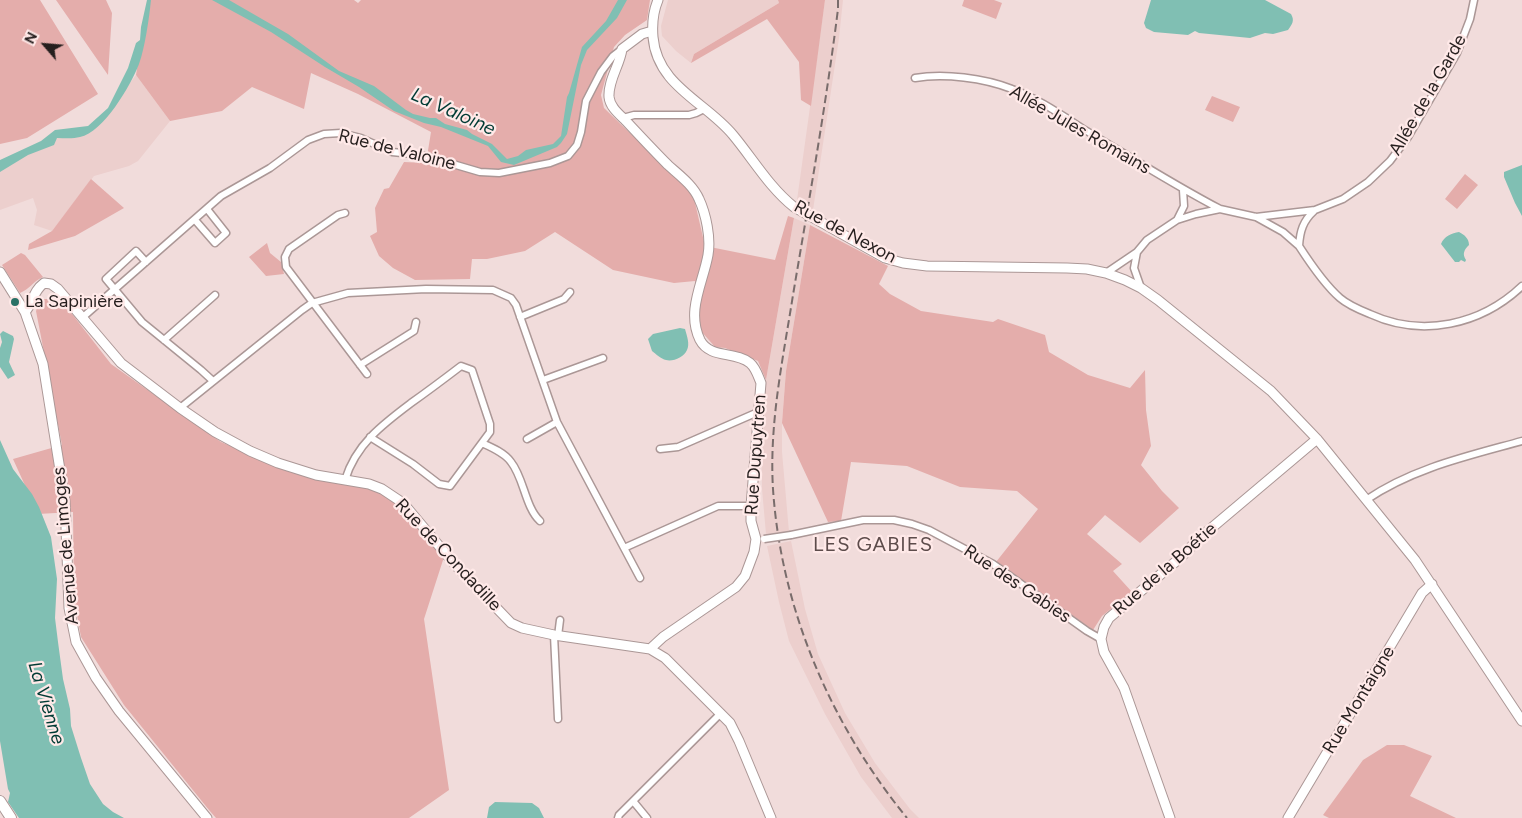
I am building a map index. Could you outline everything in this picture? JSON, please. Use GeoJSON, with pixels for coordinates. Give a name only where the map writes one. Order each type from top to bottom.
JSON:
{"type":"FeatureCollection","features":[{"type":"Feature","properties":{"kind":"main road"},"geometry":{"type":"LineString","coordinates":[[0,801],[11,818]]}},
{"type":"Feature","properties":{"kind":"street","name":"Rue de Nexon"},"geometry":{"type":"LineString","coordinates":[[658,0],[654,11],[652,31],[655,49],[661,65],[677,86],[732,133],[781,197],[794,207],[885,258],[903,263],[927,266],[1067,268],[1106,273],[1125,280],[1141,288],[1271,391],[1317,439],[1416,560],[1522,721]]}},
{"type":"Feature","properties":{"kind":"street","name":"Allée de la Garde"},"geometry":{"type":"LineString","coordinates":[[1256,217],[1315,210],[1343,199],[1368,182],[1390,161],[1408,137],[1457,53],[1470,19],[1474,0]]}},
{"type":"Feature","properties":{"kind":"street","name":"Rue de Valoine"},"geometry":{"type":"LineString","coordinates":[[83,317],[221,196],[270,168],[308,140],[324,134],[341,133],[361,138],[392,152],[422,155],[480,172],[499,173],[550,163],[568,156],[577,145],[586,101],[601,72],[613,56],[642,34],[652,31]]}},
{"type":"Feature","properties":{"kind":"street","name":"Rue Dupuytren"},"geometry":{"type":"LineString","coordinates":[[622,49],[609,90],[609,100],[613,107],[645,142],[692,188],[699,198],[705,217],[709,241],[708,254],[694,312],[696,329],[701,342],[717,353],[751,363],[761,383],[751,506],[751,521],[760,539],[751,563],[745,576],[736,587],[663,637],[650,650]]}},
{"type":"Feature","properties":{"kind":"street","name":"Allée Jules Romains"},"geometry":{"type":"LineString","coordinates":[[915,78],[932,75],[960,78],[988,82],[1013,89],[1047,106],[1183,190],[1220,209]]}},
{"type":"Feature","properties":{"kind":"street"},"geometry":{"type":"LineString","coordinates":[[623,118],[634,115],[689,115],[704,109]]}},
{"type":"Feature","properties":{"kind":"street"},"geometry":{"type":"LineString","coordinates":[[1177,220],[1184,206],[1183,190]]}},
{"type":"Feature","properties":{"kind":"street"},"geometry":{"type":"LineString","coordinates":[[195,220],[215,243],[226,233],[207,209]]}},
{"type":"Feature","properties":{"kind":"street","name":"Allée de la Garde"},"geometry":{"type":"LineString","coordinates":[[1106,273],[1137,252],[1147,240],[1177,220],[1220,209],[1256,217],[1283,232],[1299,246],[1311,265],[1340,298],[1357,309],[1377,318],[1400,324],[1429,327],[1478,316],[1512,295],[1522,286]]}},
{"type":"Feature","properties":{"kind":"street"},"geometry":{"type":"LineString","coordinates":[[1299,246],[1300,230],[1306,218],[1315,210]]}},
{"type":"Feature","properties":{"kind":"street"},"geometry":{"type":"LineString","coordinates":[[345,213],[338,215],[289,248],[285,257],[286,268],[367,374]]}},
{"type":"Feature","properties":{"kind":"street"},"geometry":{"type":"LineString","coordinates":[[146,262],[136,252],[106,279],[142,322],[213,382]]}},
{"type":"Feature","properties":{"kind":"street"},"geometry":{"type":"LineString","coordinates":[[1125,280],[1134,268],[1137,252]]}},
{"type":"Feature","properties":{"kind":"street"},"geometry":{"type":"LineString","coordinates":[[1134,268],[1141,288]]}},
{"type":"Feature","properties":{"kind":"street","name":"Avenue de Limoges"},"geometry":{"type":"LineString","coordinates":[[0,272],[25,312],[43,364],[66,502],[69,608],[76,642],[96,678],[119,711],[207,818]]}},
{"type":"Feature","properties":{"kind":"street","name":"Rue de Condadille"},"geometry":{"type":"LineString","coordinates":[[25,312],[30,306],[37,288],[44,283],[51,284],[58,289],[83,317],[121,363],[180,408],[221,436],[250,451],[296,470],[376,486],[403,503],[468,578],[511,623],[522,628],[556,635],[650,650],[665,658],[730,723],[771,818]]}},
{"type":"Feature","properties":{"kind":"street"},"geometry":{"type":"LineString","coordinates":[[180,408],[312,303],[348,293],[426,289],[493,290],[511,298],[516,305],[557,422],[640,578]]}},
{"type":"Feature","properties":{"kind":"street"},"geometry":{"type":"LineString","coordinates":[[520,317],[564,299],[570,292]]}},
{"type":"Feature","properties":{"kind":"street"},"geometry":{"type":"LineString","coordinates":[[164,340],[215,295]]}},
{"type":"Feature","properties":{"kind":"street"},"geometry":{"type":"LineString","coordinates":[[360,365],[414,331],[416,322]]}},
{"type":"Feature","properties":{"kind":"street"},"geometry":{"type":"LineString","coordinates":[[542,380],[603,358]]}},
{"type":"Feature","properties":{"kind":"street"},"geometry":{"type":"LineString","coordinates":[[346,480],[349,467],[365,442],[381,425],[461,366],[472,370],[490,424],[490,432],[450,486],[439,484],[414,464],[370,437]]}},
{"type":"Feature","properties":{"kind":"street"},"geometry":{"type":"LineString","coordinates":[[660,448],[678,447],[758,412]]}},
{"type":"Feature","properties":{"kind":"street"},"geometry":{"type":"LineString","coordinates":[[527,439],[557,422]]}},
{"type":"Feature","properties":{"kind":"street","name":"Rue de la Boétie"},"geometry":{"type":"LineString","coordinates":[[1101,639],[1109,618],[1317,439]]}},
{"type":"Feature","properties":{"kind":"street"},"geometry":{"type":"LineString","coordinates":[[1366,500],[1395,482],[1424,469],[1522,440]]}},
{"type":"Feature","properties":{"kind":"street"},"geometry":{"type":"LineString","coordinates":[[482,442],[511,461],[535,516],[540,521]]}},
{"type":"Feature","properties":{"kind":"street"},"geometry":{"type":"LineString","coordinates":[[624,548],[718,506],[751,506]]}},
{"type":"Feature","properties":{"kind":"street","name":"Rue des Gabies"},"geometry":{"type":"LineString","coordinates":[[760,539],[791,535],[863,520],[894,520],[912,524],[929,530],[993,564],[1101,639]]}},
{"type":"Feature","properties":{"kind":"street","name":"Rue Montaigne"},"geometry":{"type":"LineString","coordinates":[[1288,818],[1422,593],[1432,584]]}},
{"type":"Feature","properties":{"kind":"street"},"geometry":{"type":"LineString","coordinates":[[558,719],[556,635],[560,620]]}},
{"type":"Feature","properties":{"kind":"street"},"geometry":{"type":"LineString","coordinates":[[1101,639],[1104,652],[1124,688],[1170,818]]}},
{"type":"Feature","properties":{"kind":"street"},"geometry":{"type":"LineString","coordinates":[[618,818],[721,714]]}},
{"type":"Feature","properties":{"kind":"street"},"geometry":{"type":"LineString","coordinates":[[633,801],[647,818]]}},
{"type":"Feature","properties":{"kind":"shaded area"},"geometry":{"type":"Polygon","coordinates":[[[0,0],[40,0],[98,94],[27,138],[0,144],[0,0]]]}},
{"type":"Feature","properties":{"kind":"shaded area"},"geometry":{"type":"Polygon","coordinates":[[[56,0],[106,0],[112,13],[108,75],[56,0]]]}},
{"type":"Feature","properties":{"kind":"shaded area"},"geometry":{"type":"Polygon","coordinates":[[[148,0],[354,0],[358,3],[361,0],[650,0],[647,20],[625,35],[614,47],[601,95],[604,108],[693,194],[705,246],[775,260],[788,216],[794,218],[766,380],[758,361],[725,348],[715,347],[701,331],[695,281],[674,283],[613,270],[555,232],[525,251],[487,259],[472,259],[470,279],[415,280],[393,268],[379,256],[370,236],[377,232],[375,208],[384,189],[389,188],[404,162],[426,163],[431,132],[358,94],[311,73],[304,109],[252,87],[222,111],[170,121],[136,75],[148,0]]]}},
{"type":"Feature","properties":{"kind":"shaded area"},"geometry":{"type":"Polygon","coordinates":[[[668,0],[778,0],[779,3],[694,54],[691,63],[662,36],[661,26],[668,0]]]}},
{"type":"Feature","properties":{"kind":"shaded area"},"geometry":{"type":"Polygon","coordinates":[[[778,0],[825,0],[811,106],[801,100],[799,62],[767,19],[691,63],[694,54],[779,3],[778,0]]]}},
{"type":"Feature","properties":{"kind":"shaded area"},"geometry":{"type":"Polygon","coordinates":[[[825,0],[843,0],[813,210],[797,200],[825,0]]]}},
{"type":"Feature","properties":{"kind":"shaded area"},"geometry":{"type":"Polygon","coordinates":[[[964,0],[994,0],[1002,3],[996,19],[962,6],[964,0]]]}},
{"type":"Feature","properties":{"kind":"shaded area"},"geometry":{"type":"Polygon","coordinates":[[[136,75],[170,121],[138,161],[129,166],[94,176],[52,231],[34,225],[37,210],[33,198],[0,210],[0,169],[57,135],[97,125],[136,75]]]}},
{"type":"Feature","properties":{"kind":"shaded area"},"geometry":{"type":"Polygon","coordinates":[[[1212,96],[1240,107],[1233,122],[1205,110],[1212,96]]]}},
{"type":"Feature","properties":{"kind":"shaded area"},"geometry":{"type":"Polygon","coordinates":[[[1465,174],[1478,185],[1457,209],[1445,199],[1465,174]]]}},
{"type":"Feature","properties":{"kind":"shaded area"},"geometry":{"type":"Polygon","coordinates":[[[91,179],[124,208],[75,236],[28,250],[29,244],[52,231],[91,179]]]}},
{"type":"Feature","properties":{"kind":"shaded area"},"geometry":{"type":"Polygon","coordinates":[[[794,218],[810,225],[786,371],[782,423],[782,452],[789,532],[766,534],[762,489],[761,439],[766,380],[794,218]]]}},
{"type":"Feature","properties":{"kind":"shaded area"},"geometry":{"type":"Polygon","coordinates":[[[810,225],[888,266],[879,284],[890,294],[921,311],[993,322],[998,319],[1045,335],[1049,352],[1088,375],[1130,388],[1145,370],[1146,410],[1151,446],[1141,465],[1179,508],[1140,543],[1105,515],[1087,534],[1122,564],[1113,571],[1132,592],[1102,616],[1093,630],[996,562],[1038,509],[1017,491],[960,487],[907,466],[851,462],[841,521],[828,522],[782,423],[786,371],[810,225]]]}},
{"type":"Feature","properties":{"kind":"shaded area"},"geometry":{"type":"Polygon","coordinates":[[[267,243],[270,253],[281,262],[284,274],[266,276],[249,257],[267,243]]]}},
{"type":"Feature","properties":{"kind":"shaded area"},"geometry":{"type":"Polygon","coordinates":[[[21,253],[25,255],[43,277],[20,293],[2,265],[21,253]]]}},
{"type":"Feature","properties":{"kind":"shaded area"},"geometry":{"type":"Polygon","coordinates":[[[44,299],[49,299],[69,310],[111,364],[221,442],[280,467],[370,487],[399,503],[444,557],[424,619],[449,790],[409,818],[216,818],[209,810],[124,705],[81,637],[74,599],[73,512],[38,514],[13,459],[62,445],[36,311],[39,303],[44,299]]]}},
{"type":"Feature","properties":{"kind":"shaded area"},"geometry":{"type":"Polygon","coordinates":[[[791,541],[805,609],[818,654],[845,713],[875,763],[919,818],[892,818],[861,777],[825,714],[789,641],[767,546],[791,541]]]}},
{"type":"Feature","properties":{"kind":"shaded area"},"geometry":{"type":"Polygon","coordinates":[[[1387,745],[1404,745],[1432,756],[1410,796],[1456,818],[1329,818],[1323,815],[1363,760],[1387,745]]]}},
{"type":"Feature","properties":{"kind":"water"},"geometry":{"type":"Polygon","coordinates":[[[147,0],[151,0],[145,41],[139,64],[130,84],[107,118],[89,134],[77,138],[57,138],[54,145],[28,155],[0,172],[0,160],[41,141],[55,130],[88,126],[108,108],[128,68],[136,43],[140,40],[147,0]]]}},
{"type":"Feature","properties":{"kind":"water"},"geometry":{"type":"Polygon","coordinates":[[[212,0],[229,0],[288,34],[339,71],[374,86],[406,110],[413,114],[436,118],[445,124],[467,130],[492,144],[507,159],[518,156],[526,150],[553,144],[561,136],[567,97],[582,47],[606,21],[618,0],[627,0],[617,18],[587,50],[581,65],[567,134],[561,143],[557,147],[514,165],[501,162],[488,146],[394,111],[271,32],[212,0]]]}},
{"type":"Feature","properties":{"kind":"water"},"geometry":{"type":"Polygon","coordinates":[[[1151,0],[1265,0],[1291,14],[1293,21],[1288,30],[1273,34],[1265,33],[1250,38],[1195,31],[1188,35],[1154,32],[1146,28],[1144,23],[1151,0]]]}},
{"type":"Feature","properties":{"kind":"water"},"geometry":{"type":"Polygon","coordinates":[[[1522,165],[1522,216],[1504,177],[1504,172],[1522,165]]]}},
{"type":"Feature","properties":{"kind":"water"},"geometry":{"type":"Polygon","coordinates":[[[1459,232],[1466,237],[1469,243],[1464,252],[1465,262],[1461,260],[1455,262],[1441,244],[1449,235],[1459,232]]]}},
{"type":"Feature","properties":{"kind":"water"},"geometry":{"type":"Polygon","coordinates":[[[680,328],[685,329],[688,340],[686,353],[675,360],[669,360],[662,359],[652,351],[648,339],[653,334],[680,328]]]}},
{"type":"Feature","properties":{"kind":"water"},"geometry":{"type":"Polygon","coordinates":[[[3,331],[13,336],[14,339],[9,362],[15,375],[8,379],[0,367],[0,348],[2,342],[0,334],[3,331]]]}},
{"type":"Feature","properties":{"kind":"water","name":"La Vienne"},"geometry":{"type":"Polygon","coordinates":[[[0,440],[13,469],[32,494],[39,507],[51,537],[57,579],[55,618],[63,679],[70,709],[71,726],[81,758],[90,784],[103,804],[124,818],[19,818],[8,802],[10,793],[0,741],[0,440]]]}},
{"type":"Feature","properties":{"kind":"water"},"geometry":{"type":"Polygon","coordinates":[[[495,802],[532,803],[539,808],[544,818],[487,818],[489,807],[495,802]]]}},
{"type":"Feature","properties":{"kind":"railway"},"geometry":{"type":"LineString","coordinates":[[838,0],[823,117],[778,391],[773,440],[773,489],[778,534],[787,578],[814,664],[833,705],[855,744],[907,818]]}},
{"type":"Feature","properties":{"kind":"place","name":"La Sapinière"},"geometry":{"type":"Point","coordinates":[15,302]}},
{"type":"Feature","properties":{"kind":"district","name":"LES GABIES"},"geometry":{"type":"Point","coordinates":[873,545]}},
{"type":"Feature","properties":{"kind":"water label","name":"La Valoine"},"geometry":{"type":"Point","coordinates":[453,112]}}]}
